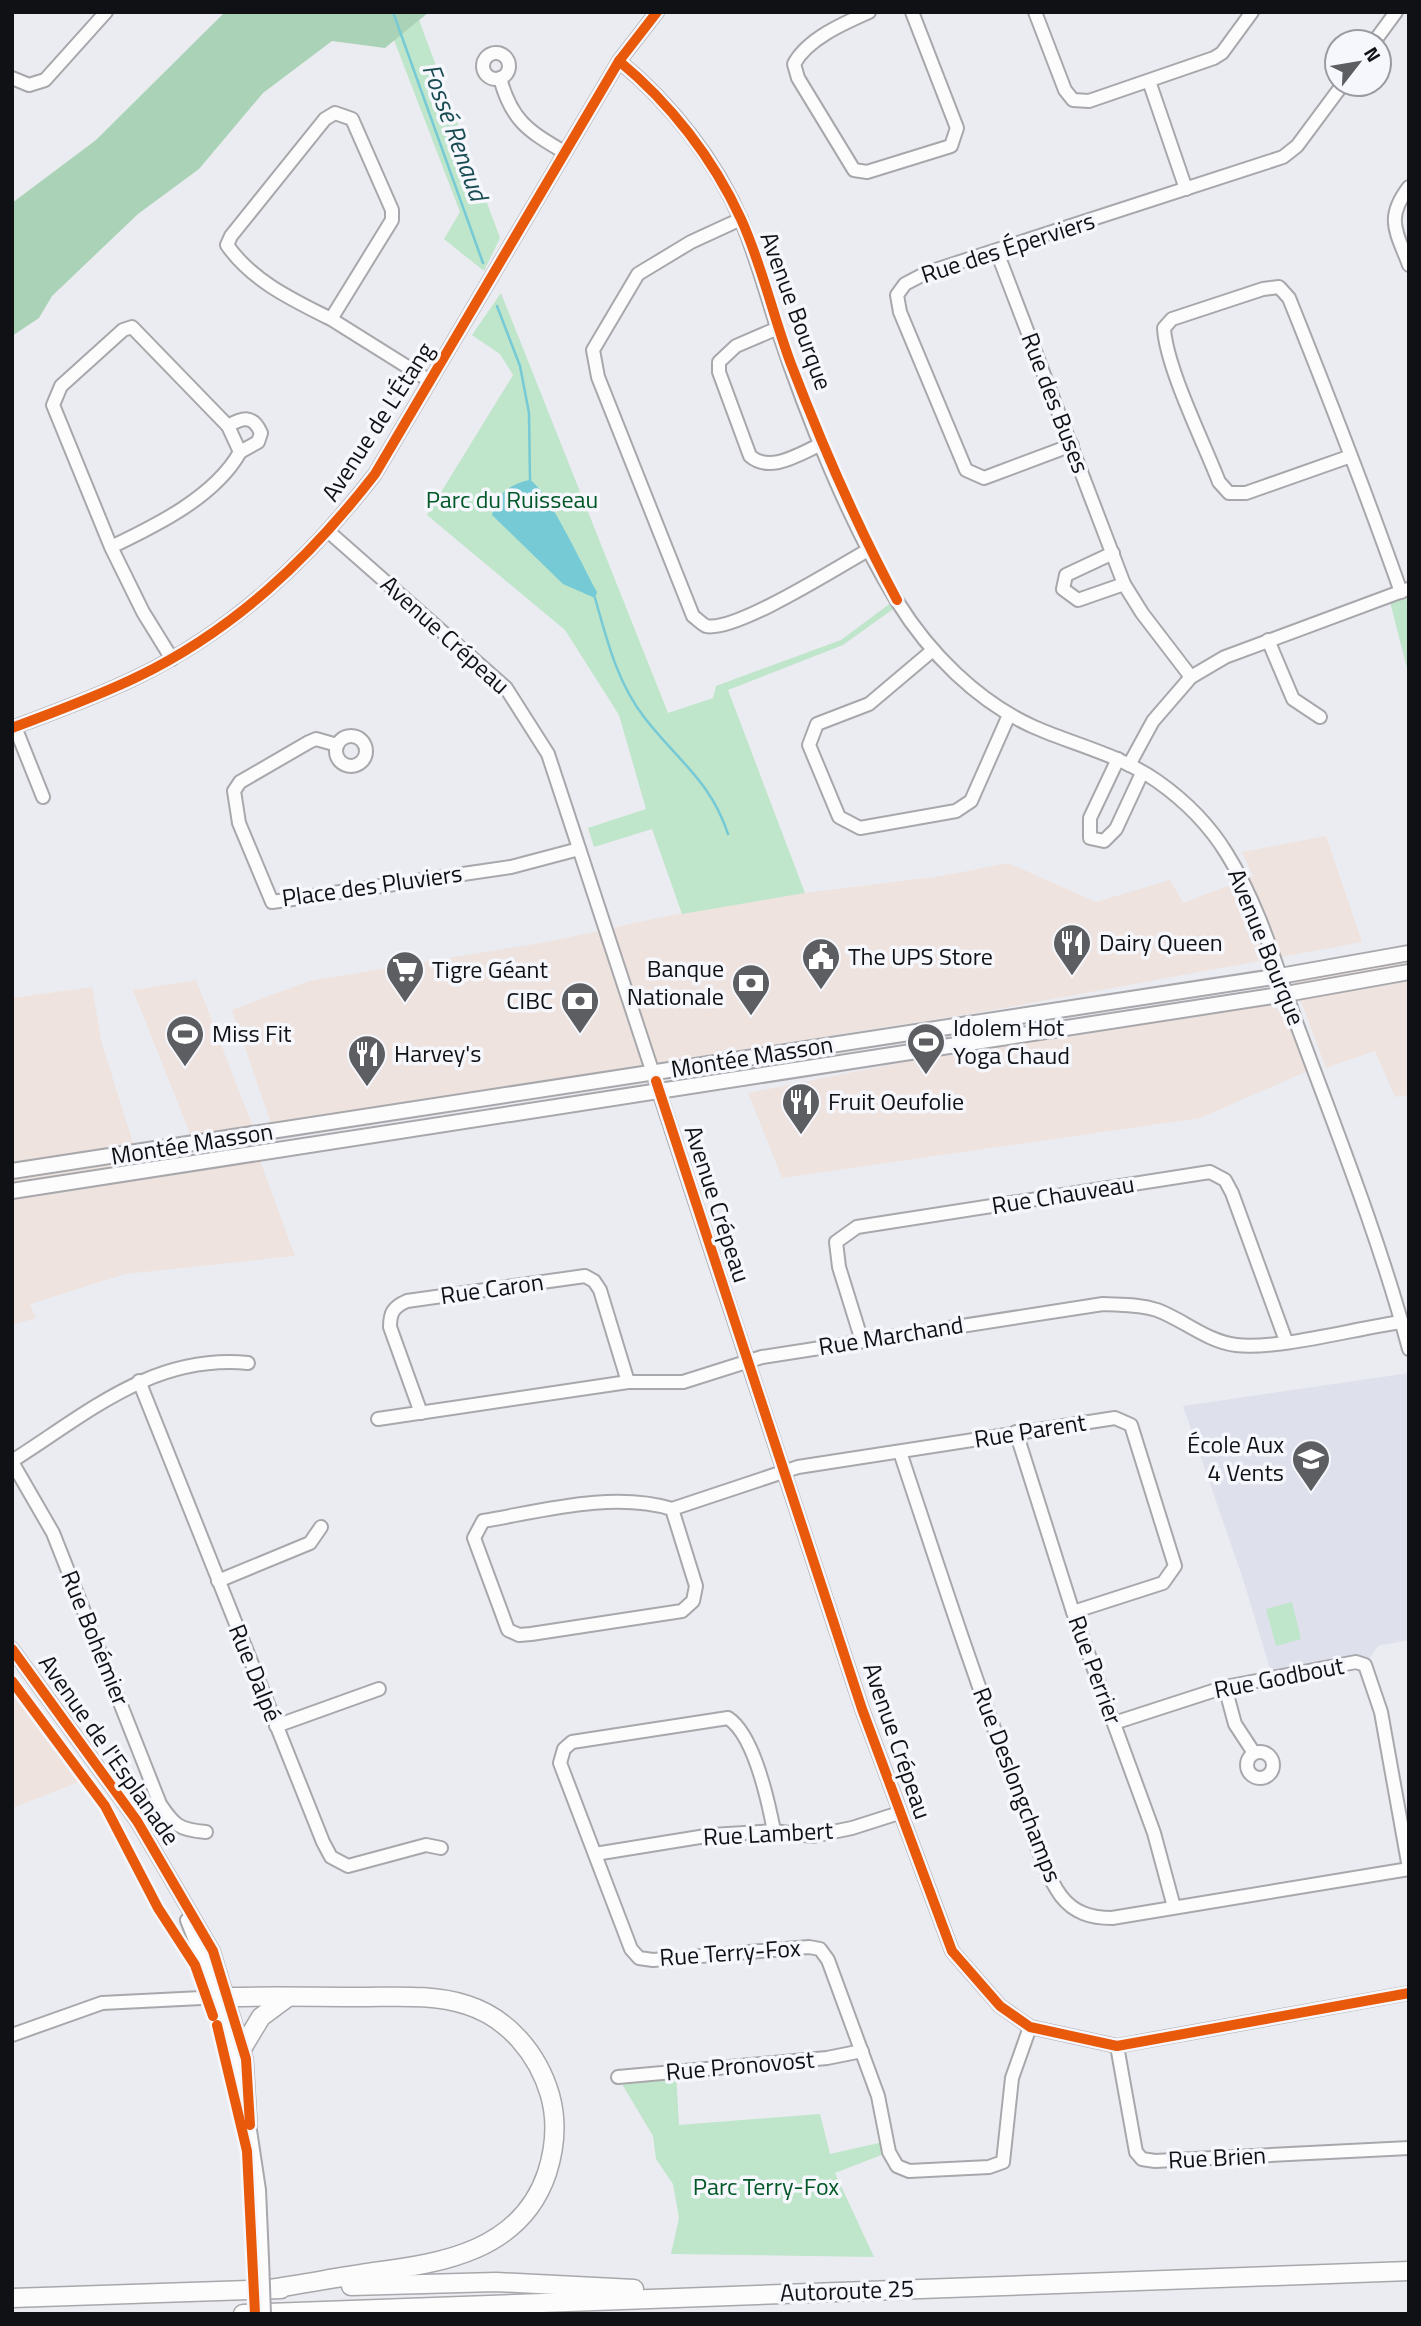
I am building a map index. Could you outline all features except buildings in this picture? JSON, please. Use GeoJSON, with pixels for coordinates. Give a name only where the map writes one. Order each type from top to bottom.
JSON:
{"type":"FeatureCollection","features":[{"type":"Feature","properties":{"kind":"highway"},"geometry":{"type":"LineString","coordinates":[[223,1997],[436,1998],[464,2004],[486,2013],[519,2039],[539,2067],[553,2108],[554,2141],[544,2180],[531,2204],[508,2229],[481,2247],[423,2266],[269,2289]]}},
{"type":"Feature","properties":{"kind":"highway"},"geometry":{"type":"LineString","coordinates":[[243,2047],[258,2021],[288,1997]]}},
{"type":"Feature","properties":{"kind":"highway","name":"Autoroute 25"},"geometry":{"type":"LineString","coordinates":[[243,2314],[1409,2271]]}},
{"type":"Feature","properties":{"kind":"highway"},"geometry":{"type":"LineString","coordinates":[[12,2298],[496,2282],[714,2295]]}},
{"type":"Feature","properties":{"kind":"main road","name":"Montée Masson"},"geometry":{"type":"LineString","coordinates":[[12,1171],[1280,976],[1409,953]]}},
{"type":"Feature","properties":{"kind":"main road","name":"Montée Masson"},"geometry":{"type":"LineString","coordinates":[[12,1191],[1286,994],[1409,972]]}},
{"type":"Feature","properties":{"kind":"main road"},"geometry":{"type":"LineString","coordinates":[[952,1027],[954,1044]]}},
{"type":"Feature","properties":{"kind":"street"},"geometry":{"type":"LineString","coordinates":[[12,78],[29,85],[45,80],[106,12]]}},
{"type":"Feature","properties":{"kind":"street","name":"Avenue de L'Étang"},"geometry":{"type":"LineString","coordinates":[[13,727],[127,682],[172,659],[215,632],[275,586],[329,532],[375,474],[619,61],[657,12]]}},
{"type":"Feature","properties":{"kind":"street"},"geometry":{"type":"LineString","coordinates":[[869,12],[845,23],[800,53],[794,64],[798,78],[853,170],[867,172],[951,146],[957,128],[912,12]]}},
{"type":"Feature","properties":{"kind":"street"},"geometry":{"type":"LineString","coordinates":[[1035,12],[1059,79],[1073,100],[1088,101],[1222,53],[1252,12]]}},
{"type":"Feature","properties":{"kind":"street"},"geometry":{"type":"LineString","coordinates":[[1384,28],[1396,12]]}},
{"type":"Feature","properties":{"kind":"street","name":"Avenue Bourque"},"geometry":{"type":"LineString","coordinates":[[619,61],[662,101],[688,132],[715,171],[741,219],[778,328],[822,444],[870,549],[897,600],[933,650],[1009,715],[1123,762],[1156,780],[1214,834],[1243,882],[1280,976],[1374,1234],[1409,1349]]}},
{"type":"Feature","properties":{"kind":"street"},"geometry":{"type":"LineString","coordinates":[[500,78],[506,98],[519,122],[564,152]]}},
{"type":"Feature","properties":{"kind":"street"},"geometry":{"type":"LineString","coordinates":[[1149,80],[1186,189]]}},
{"type":"Feature","properties":{"kind":"street","name":"Rue des Éperviers"},"geometry":{"type":"LineString","coordinates":[[1072,445],[984,478],[966,470],[900,312],[897,295],[905,284],[926,273],[1283,157],[1297,146],[1333,98]]}},
{"type":"Feature","properties":{"kind":"street"},"geometry":{"type":"LineString","coordinates":[[331,319],[392,220],[392,210],[352,118],[335,113],[325,119],[230,236],[227,245],[251,271],[277,292],[331,319],[430,381]]}},
{"type":"Feature","properties":{"kind":"street"},"geometry":{"type":"LineString","coordinates":[[1409,187],[1394,209],[1394,226],[1409,265]]}},
{"type":"Feature","properties":{"kind":"street"},"geometry":{"type":"LineString","coordinates":[[741,219],[691,242],[638,274],[593,350],[597,377],[693,616],[706,626],[722,625],[761,610],[870,549]]}},
{"type":"Feature","properties":{"kind":"street","name":"Rue des Buses"},"geometry":{"type":"LineString","coordinates":[[997,252],[1124,584],[1142,613],[1191,677]]}},
{"type":"Feature","properties":{"kind":"street"},"geometry":{"type":"LineString","coordinates":[[1142,773],[1116,828],[1104,841],[1090,838],[1090,818],[1123,762],[1153,721],[1191,677],[1225,657],[1405,590],[1289,298],[1279,287],[1263,289],[1172,320],[1164,328],[1165,340],[1187,400],[1219,482],[1228,493],[1246,492],[1351,456]]}},
{"type":"Feature","properties":{"kind":"street"},"geometry":{"type":"LineString","coordinates":[[172,659],[111,547],[54,405],[61,386],[123,330],[132,327],[228,426],[240,452]]}},
{"type":"Feature","properties":{"kind":"street"},"geometry":{"type":"LineString","coordinates":[[778,328],[736,345],[719,362],[719,372],[750,456],[758,463],[770,465],[822,444]]}},
{"type":"Feature","properties":{"kind":"street"},"geometry":{"type":"LineString","coordinates":[[111,547],[163,519],[208,488],[240,452],[258,442],[261,433],[258,425],[250,419],[241,418],[228,426]]}},
{"type":"Feature","properties":{"kind":"street","name":"Avenue Crépeau"},"geometry":{"type":"LineString","coordinates":[[329,532],[492,674],[514,698],[548,754],[783,1472],[899,1813],[952,1951],[1000,2006],[1030,2027],[1117,2046],[1409,1993]]}},
{"type":"Feature","properties":{"kind":"street"},"geometry":{"type":"LineString","coordinates":[[1113,554],[1066,575],[1063,589],[1078,600],[1124,584]]}},
{"type":"Feature","properties":{"kind":"street"},"geometry":{"type":"LineString","coordinates":[[1268,640],[1293,699],[1320,717]]}},
{"type":"Feature","properties":{"kind":"street"},"geometry":{"type":"LineString","coordinates":[[933,650],[869,704],[817,724],[809,745],[839,817],[860,828],[956,811],[971,801],[1009,715]]}},
{"type":"Feature","properties":{"kind":"street"},"geometry":{"type":"LineString","coordinates":[[13,727],[43,797]]}},
{"type":"Feature","properties":{"kind":"street","name":"Place des Pluviers"},"geometry":{"type":"LineString","coordinates":[[337,745],[316,739],[309,742],[240,782],[234,791],[239,823],[272,902],[510,867],[579,849]]}},
{"type":"Feature","properties":{"kind":"street","name":"Rue Chauveau"},"geometry":{"type":"LineString","coordinates":[[862,1341],[839,1267],[836,1242],[858,1227],[1210,1172],[1225,1180],[1233,1192],[1286,1341]]}},
{"type":"Feature","properties":{"kind":"street","name":"Rue Caron"},"geometry":{"type":"LineString","coordinates":[[421,1413],[390,1327],[390,1315],[396,1306],[407,1301],[585,1276],[594,1281],[600,1290],[628,1382]]}},
{"type":"Feature","properties":{"kind":"street","name":"Rue Marchand"},"geometry":{"type":"LineString","coordinates":[[377,1419],[628,1382],[683,1382],[762,1357],[1103,1304],[1140,1306],[1159,1311],[1217,1340],[1236,1345],[1286,1341],[1402,1322]]}},
{"type":"Feature","properties":{"kind":"street","name":"Rue Bohémier"},"geometry":{"type":"LineString","coordinates":[[206,1832],[190,1831],[172,1824],[160,1804],[53,1533],[12,1462],[139,1381],[179,1367],[224,1361],[248,1363]]}},
{"type":"Feature","properties":{"kind":"street","name":"Rue Dalpé"},"geometry":{"type":"LineString","coordinates":[[139,1381],[323,1842],[339,1863],[348,1866],[426,1845],[441,1848]]}},
{"type":"Feature","properties":{"kind":"street","name":"Rue Parent"},"geometry":{"type":"LineString","coordinates":[[672,1509],[695,1586],[693,1601],[682,1611],[531,1634],[519,1635],[508,1630],[474,1538],[483,1521],[598,1504],[637,1503],[672,1509],[798,1467],[1115,1418],[1131,1425],[1175,1566],[1163,1583],[1073,1612]]}},
{"type":"Feature","properties":{"kind":"street","name":"Rue Perrier"},"geometry":{"type":"LineString","coordinates":[[1016,1432],[1073,1612],[1154,1833],[1174,1908]]}},
{"type":"Feature","properties":{"kind":"street","name":"Rue Deslongchamps"},"geometry":{"type":"LineString","coordinates":[[900,1452],[979,1688],[1061,1896],[1074,1909],[1097,1918],[1409,1869]]}},
{"type":"Feature","properties":{"kind":"street"},"geometry":{"type":"LineString","coordinates":[[218,1581],[310,1543],[321,1527]]}},
{"type":"Feature","properties":{"kind":"street","name":"Avenue de l'Esplanade"},"geometry":{"type":"LineString","coordinates":[[12,1648],[121,1797],[213,1951],[250,2124]]}},
{"type":"Feature","properties":{"kind":"street","name":"Rue Godbout"},"geometry":{"type":"LineString","coordinates":[[1114,1723],[1225,1687],[1356,1662],[1365,1665],[1381,1712],[1409,1869]]}},
{"type":"Feature","properties":{"kind":"street"},"geometry":{"type":"LineString","coordinates":[[1225,1687],[1236,1724],[1254,1753]]}},
{"type":"Feature","properties":{"kind":"street"},"geometry":{"type":"LineString","coordinates":[[276,1726],[379,1689]]}},
{"type":"Feature","properties":{"kind":"street","name":"Rue Terry-Fox"},"geometry":{"type":"LineString","coordinates":[[774,1831],[747,1740],[740,1726],[728,1718],[572,1742],[564,1749],[560,1763],[631,1949],[639,1958],[653,1960],[809,1947],[820,1949],[828,1960],[878,2096],[889,2152],[897,2166],[909,2171],[989,2167],[1003,2162],[1012,2078],[1030,2027]]}},
{"type":"Feature","properties":{"kind":"street","name":"Rue Lambert"},"geometry":{"type":"LineString","coordinates":[[595,1854],[712,1835],[774,1831],[797,1836],[835,1833],[899,1813]]}},
{"type":"Feature","properties":{"kind":"street"},"geometry":{"type":"LineString","coordinates":[[12,2035],[102,2003],[223,1997]]}},
{"type":"Feature","properties":{"kind":"street","name":"Avenue de l'Esplanade"},"geometry":{"type":"LineString","coordinates":[[223,1997],[243,2047],[259,2190],[264,2314]]}},
{"type":"Feature","properties":{"kind":"street","name":"Rue Brien"},"geometry":{"type":"LineString","coordinates":[[1117,2046],[1136,2152],[1142,2159],[1155,2161],[1409,2148]]}},
{"type":"Feature","properties":{"kind":"street","name":"Rue Pronovost"},"geometry":{"type":"LineString","coordinates":[[618,2077],[827,2058],[862,2051]]}},
{"type":"Feature","properties":{"kind":"shaded area"},"geometry":{"type":"Polygon","coordinates":[[[1326,836],[1362,942],[982,1012],[271,1123],[232,1010],[309,981],[547,942],[672,915],[805,893],[942,876],[1008,863],[1096,902],[1170,880],[1183,903],[1253,876],[1242,852],[1326,836]]]}},
{"type":"Feature","properties":{"kind":"shaded area"},"geometry":{"type":"Polygon","coordinates":[[[1409,961],[1409,1095],[1395,1097],[1375,1051],[1326,1068],[1293,980],[1409,961]]]}},
{"type":"Feature","properties":{"kind":"shaded area"},"geometry":{"type":"Polygon","coordinates":[[[196,980],[262,1150],[200,1159],[133,990],[196,980]]]}},
{"type":"Feature","properties":{"kind":"shaded area"},"geometry":{"type":"Polygon","coordinates":[[[92,987],[102,1044],[141,1168],[259,1158],[295,1256],[125,1274],[30,1304],[36,1318],[12,1325],[12,998],[92,987]]]}},
{"type":"Feature","properties":{"kind":"shaded area"},"geometry":{"type":"Polygon","coordinates":[[[1279,988],[1310,1070],[1200,1118],[782,1178],[748,1093],[1279,988]]]}},
{"type":"Feature","properties":{"kind":"shaded area","name":"École Aux 4 Vents"},"geometry":{"type":"Polygon","coordinates":[[[1409,1373],[1409,1640],[1378,1646],[1365,1665],[1273,1679],[1243,1579],[1183,1406],[1409,1373]]]}},
{"type":"Feature","properties":{"kind":"shaded area"},"geometry":{"type":"Polygon","coordinates":[[[12,1688],[81,1781],[12,1808],[12,1688]]]}},
{"type":"Feature","properties":{"kind":"green space"},"geometry":{"type":"Polygon","coordinates":[[[225,12],[429,12],[385,48],[332,41],[263,93],[199,169],[138,214],[52,296],[39,318],[12,336],[12,203],[96,140],[225,12]]]}},
{"type":"Feature","properties":{"kind":"green space"},"geometry":{"type":"Polygon","coordinates":[[[419,20],[500,238],[484,271],[444,239],[460,212],[394,40],[419,20]]]}},
{"type":"Feature","properties":{"kind":"green space","name":"Parc du Ruisseau"},"geometry":{"type":"Polygon","coordinates":[[[501,293],[668,713],[713,698],[716,686],[841,640],[892,602],[896,607],[843,645],[728,690],[805,893],[682,914],[652,829],[594,847],[588,828],[646,809],[619,715],[565,630],[427,515],[513,375],[500,354],[472,335],[501,293]]]}},
{"type":"Feature","properties":{"kind":"green space"},"geometry":{"type":"Polygon","coordinates":[[[1409,587],[1409,676],[1388,594],[1409,587]]]}},
{"type":"Feature","properties":{"kind":"green space"},"geometry":{"type":"Polygon","coordinates":[[[1292,1602],[1301,1639],[1276,1646],[1266,1609],[1292,1602]]]}},
{"type":"Feature","properties":{"kind":"green space","name":"Parc Terry-Fox"},"geometry":{"type":"Polygon","coordinates":[[[676,2071],[679,2125],[820,2114],[830,2154],[883,2142],[884,2154],[835,2173],[874,2257],[671,2254],[679,2218],[673,2184],[656,2159],[653,2136],[619,2079],[676,2071]]]}},
{"type":"Feature","properties":{"kind":"water"},"geometry":{"type":"Polygon","coordinates":[[[530,480],[546,498],[565,531],[597,592],[595,598],[563,584],[492,515],[505,491],[530,480]]]}},
{"type":"Feature","properties":{"kind":"waterway","name":"Fossé Renaud"},"geometry":{"type":"LineString","coordinates":[[393,12],[483,263]]}},
{"type":"Feature","properties":{"kind":"waterway","name":"Fossé Renaud"},"geometry":{"type":"LineString","coordinates":[[497,306],[520,366],[529,413],[530,480]]}},
{"type":"Feature","properties":{"kind":"waterway","name":"Fossé Renaud"},"geometry":{"type":"LineString","coordinates":[[595,598],[614,660],[627,690],[644,717],[692,771],[712,799],[728,834]]}},
{"type":"Feature","properties":{"kind":"cycle path"},"geometry":{"type":"LineString","coordinates":[[12,728],[137,677],[206,637],[268,590],[324,535],[375,474],[619,61],[657,12]]}},
{"type":"Feature","properties":{"kind":"cycle path"},"geometry":{"type":"LineString","coordinates":[[619,61],[673,113],[704,153],[730,196],[755,254],[785,346],[815,424],[854,513],[897,600]]}},
{"type":"Feature","properties":{"kind":"cycle path"},"geometry":{"type":"LineString","coordinates":[[656,1081],[862,1709],[952,1951],[1000,2006],[1030,2027],[1117,2046],[1409,1993]]}},
{"type":"Feature","properties":{"kind":"cycle path"},"geometry":{"type":"LineString","coordinates":[[12,1649],[137,1821],[213,1951],[246,2059],[250,2125]]}},
{"type":"Feature","properties":{"kind":"cycle path"},"geometry":{"type":"LineString","coordinates":[[12,1681],[105,1806],[158,1908],[195,1965],[213,2016]]}},
{"type":"Feature","properties":{"kind":"cycle path"},"geometry":{"type":"LineString","coordinates":[[217,2025],[247,2151],[255,2314]]}},
{"type":"Feature","properties":{"kind":"place","name":"Dairy Queen"},"geometry":{"type":"Point","coordinates":[1072,977]}},
{"type":"Feature","properties":{"kind":"place","name":"The UPS Store"},"geometry":{"type":"Point","coordinates":[821,991]}},
{"type":"Feature","properties":{"kind":"place","name":"Tigre Géant"},"geometry":{"type":"Point","coordinates":[405,1004]}},
{"type":"Feature","properties":{"kind":"place","name":"Banque Nationale"},"geometry":{"type":"Point","coordinates":[751,1017]}},
{"type":"Feature","properties":{"kind":"place","name":"CIBC"},"geometry":{"type":"Point","coordinates":[580,1035]}},
{"type":"Feature","properties":{"kind":"place","name":"Miss Fit"},"geometry":{"type":"Point","coordinates":[185,1068]}},
{"type":"Feature","properties":{"kind":"place","name":"Idolem Hot Yoga Chaud"},"geometry":{"type":"Point","coordinates":[926,1076]}},
{"type":"Feature","properties":{"kind":"place","name":"Harvey's"},"geometry":{"type":"Point","coordinates":[367,1088]}},
{"type":"Feature","properties":{"kind":"place","name":"Fruit Oeufolie"},"geometry":{"type":"Point","coordinates":[801,1136]}},
{"type":"Feature","properties":{"kind":"place","name":"École Aux 4 Vents"},"geometry":{"type":"Point","coordinates":[1311,1493]}}]}
